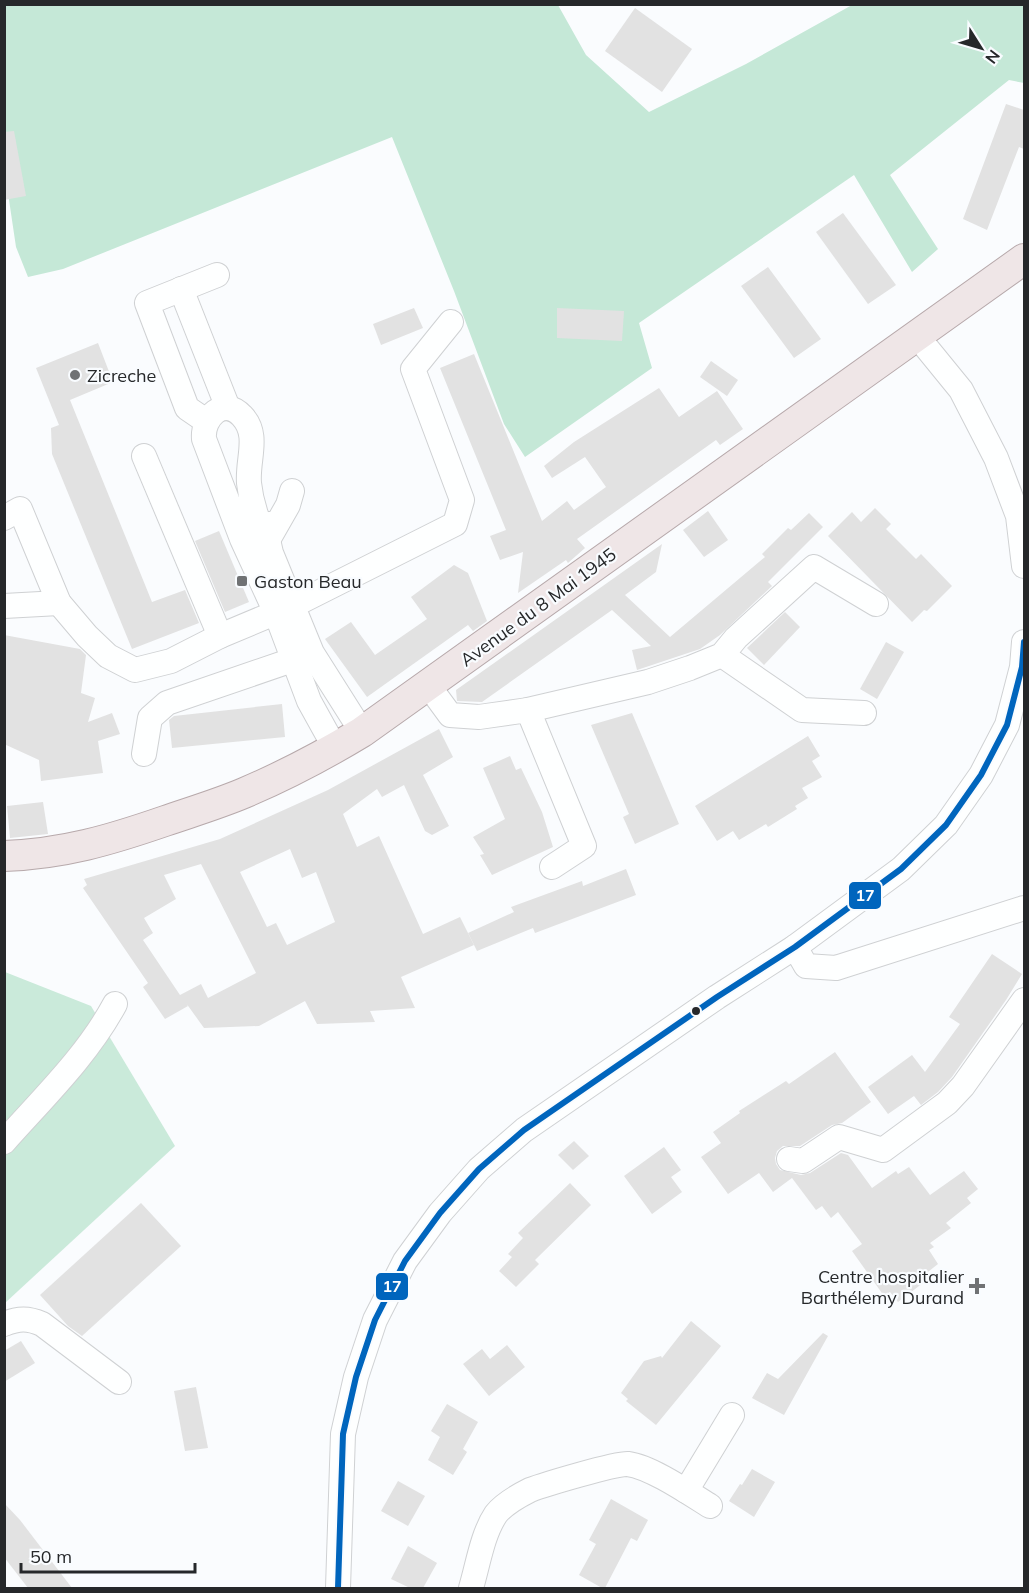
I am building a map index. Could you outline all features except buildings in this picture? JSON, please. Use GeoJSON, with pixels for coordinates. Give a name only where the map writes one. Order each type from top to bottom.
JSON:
{"type":"FeatureCollection","features":[{"type":"Feature","properties":{"kind":"main road","name":"Avenue du 8 Mai 1945"},"geometry":{"type":"LineString","coordinates":[[4,856],[49,853],[87,846],[135,832],[242,794],[335,748],[362,732],[1024,259]]}},
{"type":"Feature","properties":{"kind":"street"},"geometry":{"type":"LineString","coordinates":[[206,421],[187,408],[147,303],[217,275]]}},
{"type":"Feature","properties":{"kind":"street"},"geometry":{"type":"LineString","coordinates":[[181,288],[228,408]]}},
{"type":"Feature","properties":{"kind":"street"},"geometry":{"type":"LineString","coordinates":[[4,518],[20,509],[59,603],[87,636],[108,656],[135,670],[171,661],[220,636],[285,609],[455,524],[462,500],[413,369],[451,322]]}},
{"type":"Feature","properties":{"kind":"street"},"geometry":{"type":"LineString","coordinates":[[917,336],[961,390],[996,458],[1018,516],[1024,566]]}},
{"type":"Feature","properties":{"kind":"street"},"geometry":{"type":"LineString","coordinates":[[268,540],[260,528],[249,483],[253,434],[240,414],[228,408],[219,410],[211,414],[206,421],[203,430],[204,439],[242,539],[285,609]]}},
{"type":"Feature","properties":{"kind":"street"},"geometry":{"type":"LineString","coordinates":[[144,456],[220,636]]}},
{"type":"Feature","properties":{"kind":"street"},"geometry":{"type":"LineString","coordinates":[[297,490],[283,494],[276,500],[270,516],[268,540],[285,609],[303,657],[309,701],[335,748]]}},
{"type":"Feature","properties":{"kind":"street"},"geometry":{"type":"LineString","coordinates":[[428,685],[450,715],[479,717],[528,710],[648,682],[722,655],[736,638],[814,567],[876,604]]}},
{"type":"Feature","properties":{"kind":"street"},"geometry":{"type":"LineString","coordinates":[[4,606],[59,603]]}},
{"type":"Feature","properties":{"kind":"street"},"geometry":{"type":"LineString","coordinates":[[338,1588],[343,1434],[356,1377],[375,1320],[405,1261],[440,1213],[479,1169],[524,1130],[795,947],[901,869],[946,825],[981,775],[1007,725],[1022,667],[1024,642]]}},
{"type":"Feature","properties":{"kind":"street"},"geometry":{"type":"LineString","coordinates":[[722,655],[802,710],[864,712]]}},
{"type":"Feature","properties":{"kind":"street"},"geometry":{"type":"LineString","coordinates":[[303,657],[362,732]]}},
{"type":"Feature","properties":{"kind":"street"},"geometry":{"type":"LineString","coordinates":[[144,754],[150,718],[166,703],[303,657]]}},
{"type":"Feature","properties":{"kind":"street"},"geometry":{"type":"LineString","coordinates":[[528,710],[584,846],[552,867]]}},
{"type":"Feature","properties":{"kind":"street"},"geometry":{"type":"LineString","coordinates":[[795,947],[806,966],[836,968],[1024,908]]}},
{"type":"Feature","properties":{"kind":"street"},"geometry":{"type":"LineString","coordinates":[[789,1159],[803,1161],[839,1137],[883,1150],[946,1103],[963,1086],[1024,1000]]}},
{"type":"Feature","properties":{"kind":"street"},"geometry":{"type":"LineString","coordinates":[[4,1142],[84,1051],[103,1026],[115,1004]]}},
{"type":"Feature","properties":{"kind":"street"},"geometry":{"type":"LineString","coordinates":[[4,1324],[29,1318],[42,1324],[119,1382]]}},
{"type":"Feature","properties":{"kind":"street"},"geometry":{"type":"LineString","coordinates":[[686,1491],[732,1414]]}},
{"type":"Feature","properties":{"kind":"street"},"geometry":{"type":"LineString","coordinates":[[471,1588],[488,1533],[497,1514],[512,1500],[531,1490],[627,1464],[649,1472],[710,1506]]}},
{"type":"Feature","properties":{"kind":"green space"},"geometry":{"type":"Polygon","coordinates":[[[4,5],[558,5],[586,55],[649,112],[746,64],[852,5],[1024,5],[1024,83],[1009,80],[890,175],[938,249],[912,272],[854,175],[639,323],[652,368],[525,457],[504,424],[392,137],[63,269],[28,277],[16,247],[5,173],[4,5]]]}},
{"type":"Feature","properties":{"kind":"green space"},"geometry":{"type":"Polygon","coordinates":[[[5,972],[91,1006],[175,1146],[5,1303],[5,972]]]}},
{"type":"Feature","properties":{"kind":"transit line","name":"17"},"geometry":{"type":"LineString","coordinates":[[338,1588],[343,1434],[356,1377],[375,1320],[405,1261],[440,1213],[479,1169],[524,1130],[717,997],[795,947],[901,869],[946,825],[981,775],[1007,725],[1022,667],[1024,642]]}},
{"type":"Feature","properties":{"kind":"place","name":"Zicreche"},"geometry":{"type":"Point","coordinates":[75,375]}},
{"type":"Feature","properties":{"kind":"place","name":"Gaston Beau"},"geometry":{"type":"Point","coordinates":[242,581]}},
{"type":"Feature","properties":{"kind":"place","name":"Centre hospitalier Barthélemy Durand"},"geometry":{"type":"Point","coordinates":[977,1286]}}]}
